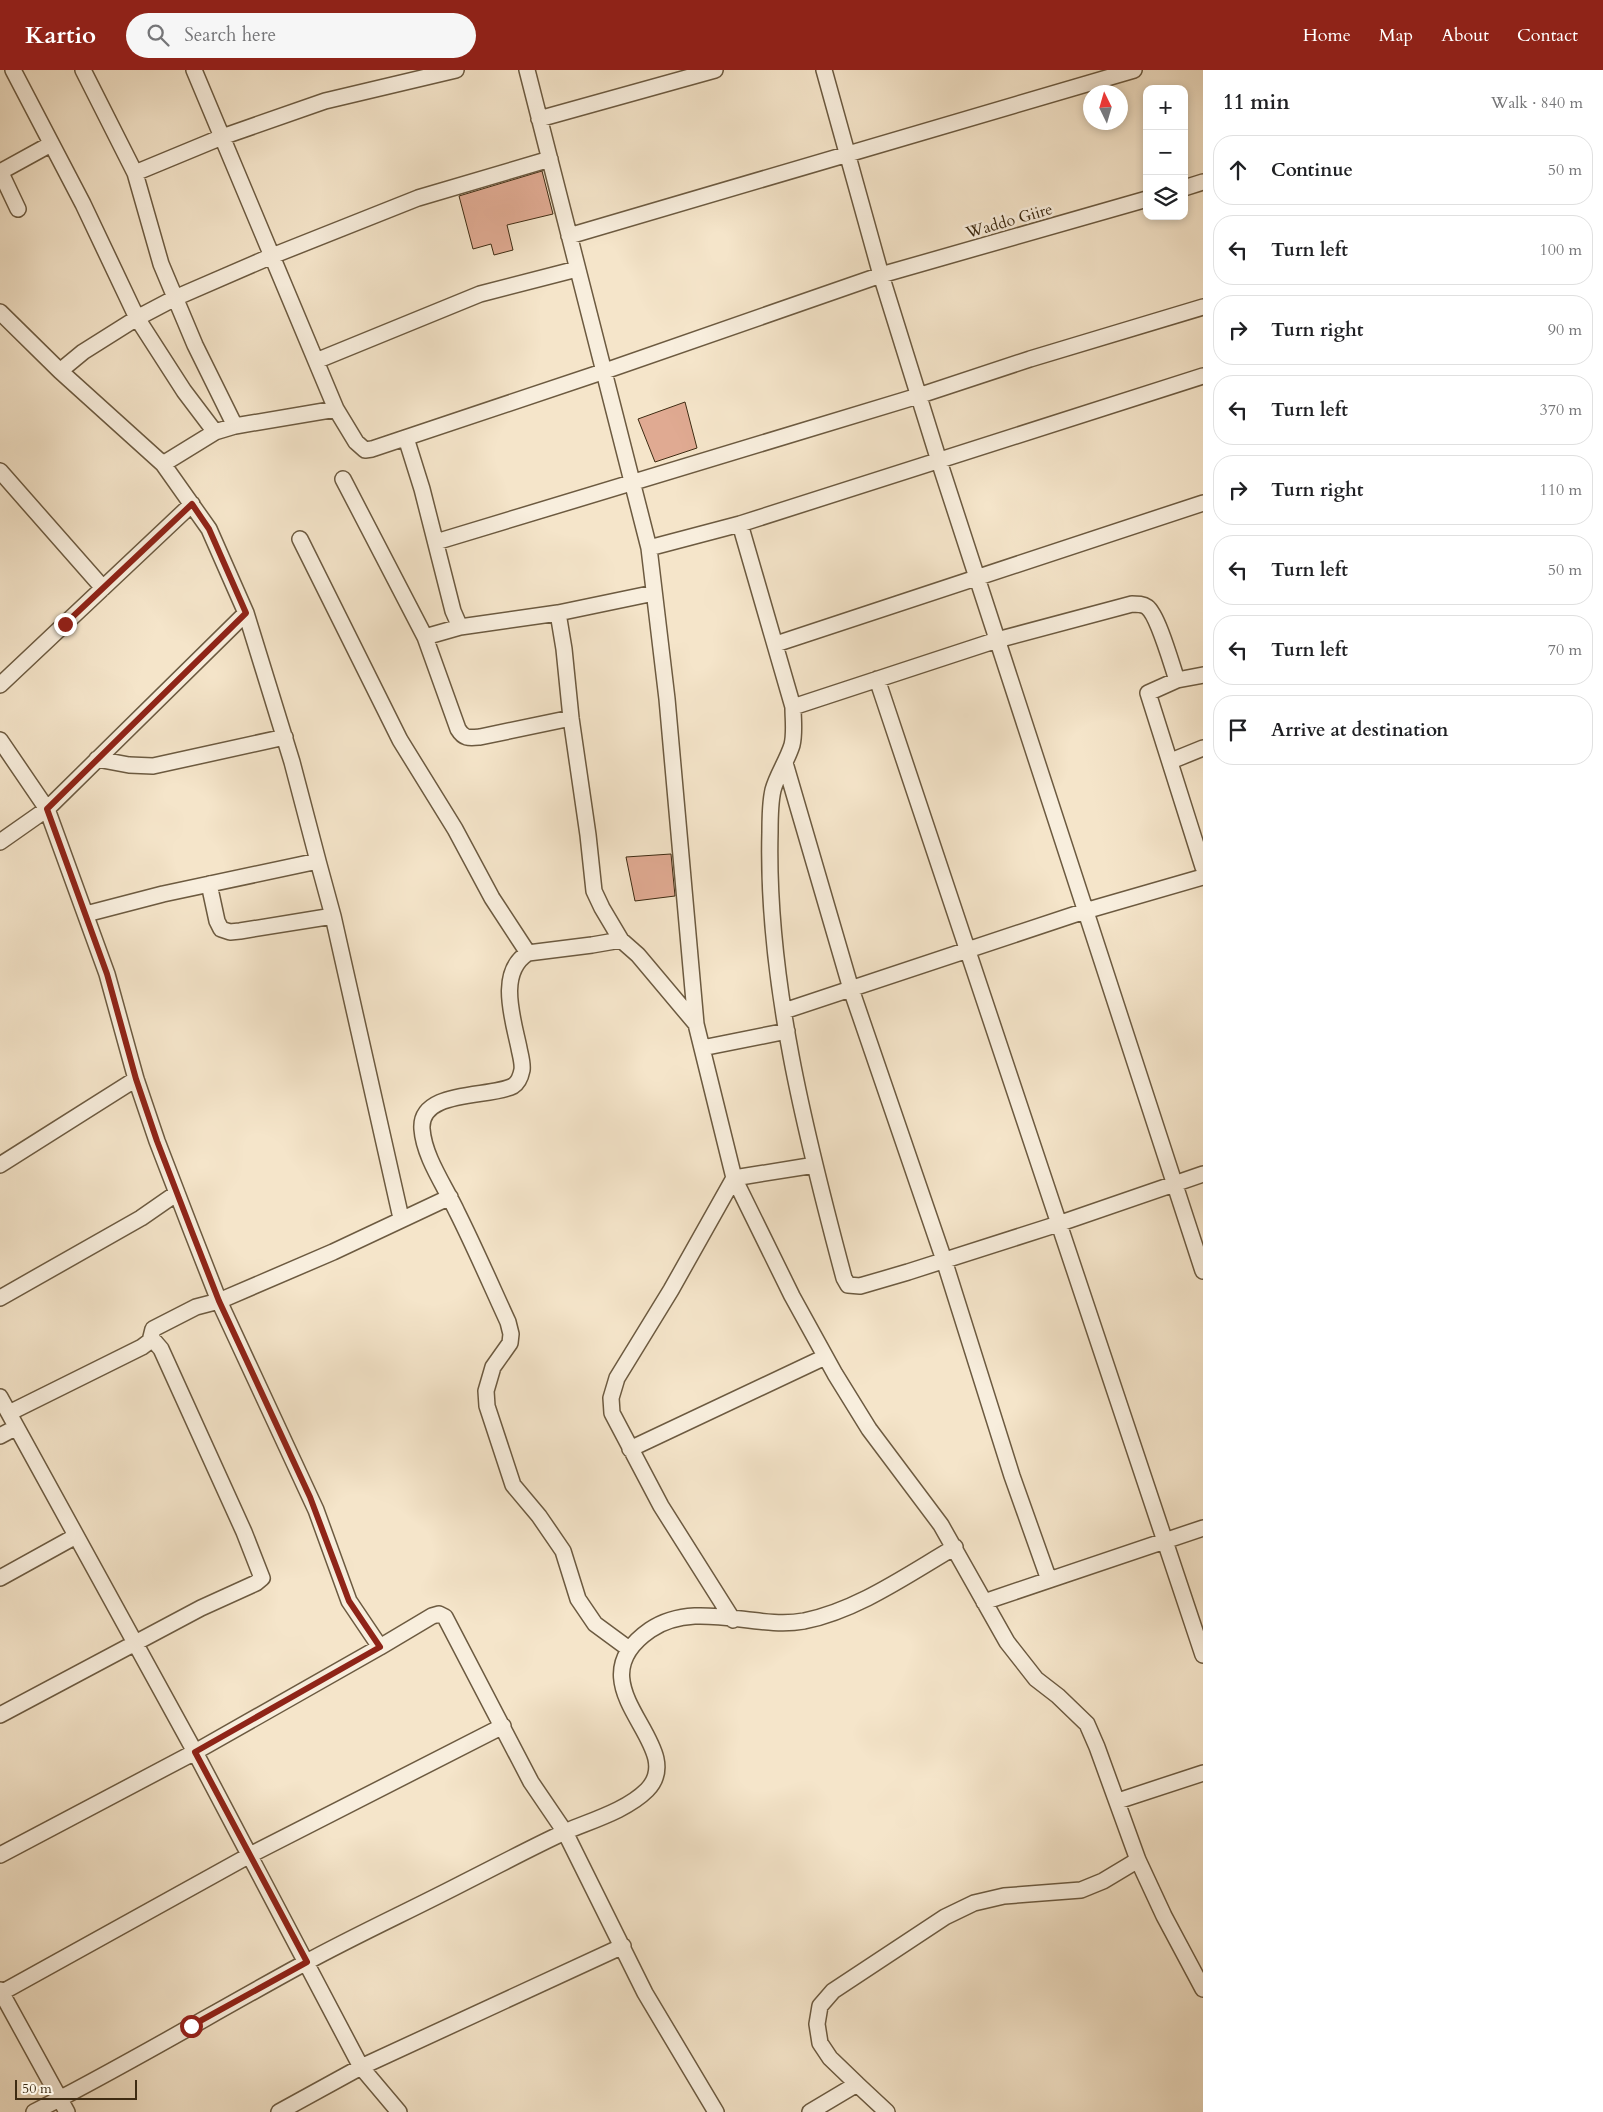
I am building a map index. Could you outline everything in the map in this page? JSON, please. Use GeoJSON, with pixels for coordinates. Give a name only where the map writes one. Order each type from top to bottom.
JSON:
{"type":"FeatureCollection","features":[{"type":"Feature","properties":{"kind":"street"},"geometry":{"type":"LineString","coordinates":[[13,70],[83,204],[137,318],[184,391],[215,432]]}},
{"type":"Feature","properties":{"kind":"street"},"geometry":{"type":"LineString","coordinates":[[83,70],[135,173],[161,264],[195,345],[235,426]]}},
{"type":"Feature","properties":{"kind":"street"},"geometry":{"type":"LineString","coordinates":[[164,464],[215,432],[235,426],[336,409],[194,70]]}},
{"type":"Feature","properties":{"kind":"street"},"geometry":{"type":"LineString","coordinates":[[135,173],[222,137],[325,101],[456,70]]}},
{"type":"Feature","properties":{"kind":"street"},"geometry":{"type":"LineString","coordinates":[[527,70],[649,548],[667,699],[696,1024],[734,1178],[792,1296],[825,1357],[869,1429],[936,1518],[955,1547],[1006,1642],[1036,1679],[1064,1701],[1087,1724],[1118,1801],[1138,1860],[1164,1916],[1203,1989]]}},
{"type":"Feature","properties":{"kind":"street"},"geometry":{"type":"LineString","coordinates":[[540,119],[695,73],[715,70]]}},
{"type":"Feature","properties":{"kind":"street"},"geometry":{"type":"LineString","coordinates":[[824,70],[880,275],[918,396],[1203,1271]]}},
{"type":"Feature","properties":{"kind":"street"},"geometry":{"type":"LineString","coordinates":[[569,236],[1134,70]]}},
{"type":"Feature","properties":{"kind":"street"},"geometry":{"type":"LineString","coordinates":[[18,209],[0,172],[51,144]]}},
{"type":"Feature","properties":{"kind":"street"},"geometry":{"type":"LineString","coordinates":[[60,371],[83,352],[137,318],[175,298],[272,256],[418,198],[550,159]]}},
{"type":"Feature","properties":{"kind":"street"},"geometry":{"type":"LineString","coordinates":[[1188,187],[1203,182]]}},
{"type":"Feature","properties":{"kind":"street","name":"Waddo Giire"},"geometry":{"type":"LineString","coordinates":[[336,409],[361,448],[372,448],[605,371],[880,275],[1143,199]]}},
{"type":"Feature","properties":{"kind":"street"},"geometry":{"type":"LineString","coordinates":[[316,361],[480,294],[577,269]]}},
{"type":"Feature","properties":{"kind":"street"},"geometry":{"type":"LineString","coordinates":[[436,542],[918,396],[1030,359],[1203,307]]}},
{"type":"Feature","properties":{"kind":"street"},"geometry":{"type":"LineString","coordinates":[[0,312],[60,371],[164,464],[209,529],[246,613],[285,737],[333,916],[401,1218]]}},
{"type":"Feature","properties":{"kind":"street"},"geometry":{"type":"LineString","coordinates":[[649,548],[740,524],[939,462],[1203,376]]}},
{"type":"Feature","properties":{"kind":"street"},"geometry":{"type":"LineString","coordinates":[[406,438],[436,542],[453,611],[460,627]]}},
{"type":"Feature","properties":{"kind":"street"},"geometry":{"type":"LineString","coordinates":[[0,471],[103,588]]}},
{"type":"Feature","properties":{"kind":"street"},"geometry":{"type":"LineString","coordinates":[[343,479],[425,638],[458,729],[463,736],[468,738],[480,737],[571,718]]}},
{"type":"Feature","properties":{"kind":"street"},"geometry":{"type":"LineString","coordinates":[[0,684],[192,504]]}},
{"type":"Feature","properties":{"kind":"street"},"geometry":{"type":"LineString","coordinates":[[776,644],[1203,504]]}},
{"type":"Feature","properties":{"kind":"street"},"geometry":{"type":"LineString","coordinates":[[740,524],[793,707],[794,736],[773,790],[770,831],[771,914],[787,1031],[815,1165],[842,1269],[848,1285],[860,1286],[944,1260],[1058,1224],[1203,1174]]}},
{"type":"Feature","properties":{"kind":"street"},"geometry":{"type":"LineString","coordinates":[[300,539],[400,740],[454,829],[492,898],[528,953]]}},
{"type":"Feature","properties":{"kind":"street"},"geometry":{"type":"LineString","coordinates":[[425,638],[460,627],[558,613],[654,593]]}},
{"type":"Feature","properties":{"kind":"street"},"geometry":{"type":"LineString","coordinates":[[793,707],[997,640],[1124,606],[1140,604],[1151,611],[1177,680]]}},
{"type":"Feature","properties":{"kind":"street"},"geometry":{"type":"LineString","coordinates":[[0,842],[47,809],[246,613]]}},
{"type":"Feature","properties":{"kind":"street"},"geometry":{"type":"LineString","coordinates":[[558,613],[594,891],[621,940],[638,955],[696,1024]]}},
{"type":"Feature","properties":{"kind":"street"},"geometry":{"type":"LineString","coordinates":[[1203,675],[1177,680],[1148,693],[1203,867]]}},
{"type":"Feature","properties":{"kind":"street"},"geometry":{"type":"LineString","coordinates":[[877,679],[1203,1655]]}},
{"type":"Feature","properties":{"kind":"street"},"geometry":{"type":"LineString","coordinates":[[97,759],[129,765],[153,766],[285,737]]}},
{"type":"Feature","properties":{"kind":"street"},"geometry":{"type":"LineString","coordinates":[[0,740],[47,809],[107,974],[136,1079],[157,1141],[219,1301],[316,1510],[349,1601],[380,1647]]}},
{"type":"Feature","properties":{"kind":"street"},"geometry":{"type":"LineString","coordinates":[[1171,761],[1203,748]]}},
{"type":"Feature","properties":{"kind":"street"},"geometry":{"type":"LineString","coordinates":[[785,763],[851,989],[944,1260],[1012,1476],[1049,1580]]}},
{"type":"Feature","properties":{"kind":"street"},"geometry":{"type":"LineString","coordinates":[[86,914],[209,884],[318,861]]}},
{"type":"Feature","properties":{"kind":"street"},"geometry":{"type":"LineString","coordinates":[[784,1011],[1085,912],[1203,877]]}},
{"type":"Feature","properties":{"kind":"street"},"geometry":{"type":"LineString","coordinates":[[209,884],[217,920],[221,929],[226,931],[240,931],[333,916]]}},
{"type":"Feature","properties":{"kind":"street"},"geometry":{"type":"LineString","coordinates":[[621,940],[528,953],[519,958],[513,969],[510,987],[511,1008],[523,1068],[519,1080],[515,1085],[498,1092],[470,1094],[439,1103],[429,1109],[423,1119],[422,1127],[425,1146],[508,1322],[511,1334],[510,1343],[489,1376],[486,1391],[487,1406],[513,1484],[539,1516],[563,1551],[578,1599],[595,1624],[629,1649]]}},
{"type":"Feature","properties":{"kind":"street"},"geometry":{"type":"LineString","coordinates":[[702,1048],[787,1031]]}},
{"type":"Feature","properties":{"kind":"street"},"geometry":{"type":"LineString","coordinates":[[0,1165],[136,1079]]}},
{"type":"Feature","properties":{"kind":"street"},"geometry":{"type":"LineString","coordinates":[[734,1178],[815,1165]]}},
{"type":"Feature","properties":{"kind":"street"},"geometry":{"type":"LineString","coordinates":[[734,1178],[671,1290],[617,1378],[611,1398],[612,1413],[660,1506],[734,1620]]}},
{"type":"Feature","properties":{"kind":"street"},"geometry":{"type":"LineString","coordinates":[[0,1298],[141,1218],[177,1193]]}},
{"type":"Feature","properties":{"kind":"street"},"geometry":{"type":"LineString","coordinates":[[0,1436],[12,1421],[142,1347],[150,1341],[154,1329],[196,1307],[219,1301],[333,1252],[401,1218],[450,1197]]}},
{"type":"Feature","properties":{"kind":"street"},"geometry":{"type":"LineString","coordinates":[[0,1715],[135,1642],[201,1608],[256,1583],[262,1578],[244,1532],[186,1401],[160,1349],[155,1342],[150,1341]]}},
{"type":"Feature","properties":{"kind":"street"},"geometry":{"type":"LineString","coordinates":[[630,1449],[825,1357]]}},
{"type":"Feature","properties":{"kind":"street"},"geometry":{"type":"LineString","coordinates":[[0,1397],[195,1752],[307,1962],[360,2067],[399,2112]]}},
{"type":"Feature","properties":{"kind":"street"},"geometry":{"type":"LineString","coordinates":[[984,1602],[1203,1528]]}},
{"type":"Feature","properties":{"kind":"street"},"geometry":{"type":"LineString","coordinates":[[0,1578],[76,1536]]}},
{"type":"Feature","properties":{"kind":"street"},"geometry":{"type":"LineString","coordinates":[[34,2112],[63,2106],[307,1962],[565,1832],[632,1801],[649,1788],[655,1777],[657,1764],[653,1748],[625,1694],[621,1678],[623,1661],[629,1649],[652,1629],[675,1619],[699,1615],[734,1620],[801,1621],[833,1613],[885,1588],[955,1547]]}},
{"type":"Feature","properties":{"kind":"street"},"geometry":{"type":"LineString","coordinates":[[0,1855],[195,1752],[432,1616],[443,1615],[452,1627],[474,1674],[532,1782],[565,1832],[645,1993],[716,2112]]}},
{"type":"Feature","properties":{"kind":"street"},"geometry":{"type":"LineString","coordinates":[[63,2106],[1,1991],[250,1855],[503,1726]]}},
{"type":"Feature","properties":{"kind":"street"},"geometry":{"type":"LineString","coordinates":[[1118,1801],[1203,1773]]}},
{"type":"Feature","properties":{"kind":"street"},"geometry":{"type":"LineString","coordinates":[[887,2112],[830,2058],[820,2043],[817,2024],[820,2006],[833,1991],[945,1916],[974,1903],[1004,1896],[1081,1890],[1103,1881],[1138,1860]]}},
{"type":"Feature","properties":{"kind":"street"},"geometry":{"type":"LineString","coordinates":[[279,2112],[360,2067],[623,1946]]}},
{"type":"Feature","properties":{"kind":"street"},"geometry":{"type":"LineString","coordinates":[[810,2112],[857,2084]]}},
{"type":"Feature","properties":{"kind":"building"},"geometry":{"type":"Polygon","coordinates":[[[542,171],[553,214],[507,225],[513,250],[494,255],[491,244],[473,249],[459,196],[542,171]]]}},
{"type":"Feature","properties":{"kind":"building"},"geometry":{"type":"Polygon","coordinates":[[[685,402],[697,448],[655,462],[638,419],[685,402]]]}},
{"type":"Feature","properties":{"kind":"building"},"geometry":{"type":"Polygon","coordinates":[[[671,854],[675,896],[635,901],[626,857],[671,854]]]}},
{"type":"Feature","properties":{"kind":"route"},"geometry":{"type":"LineString","coordinates":[[65,624],[192,504],[209,529],[246,613],[47,809],[107,974],[136,1079],[157,1141],[219,1301],[316,1510],[349,1601],[380,1647],[195,1752],[307,1962],[191,2026]]}}]}
